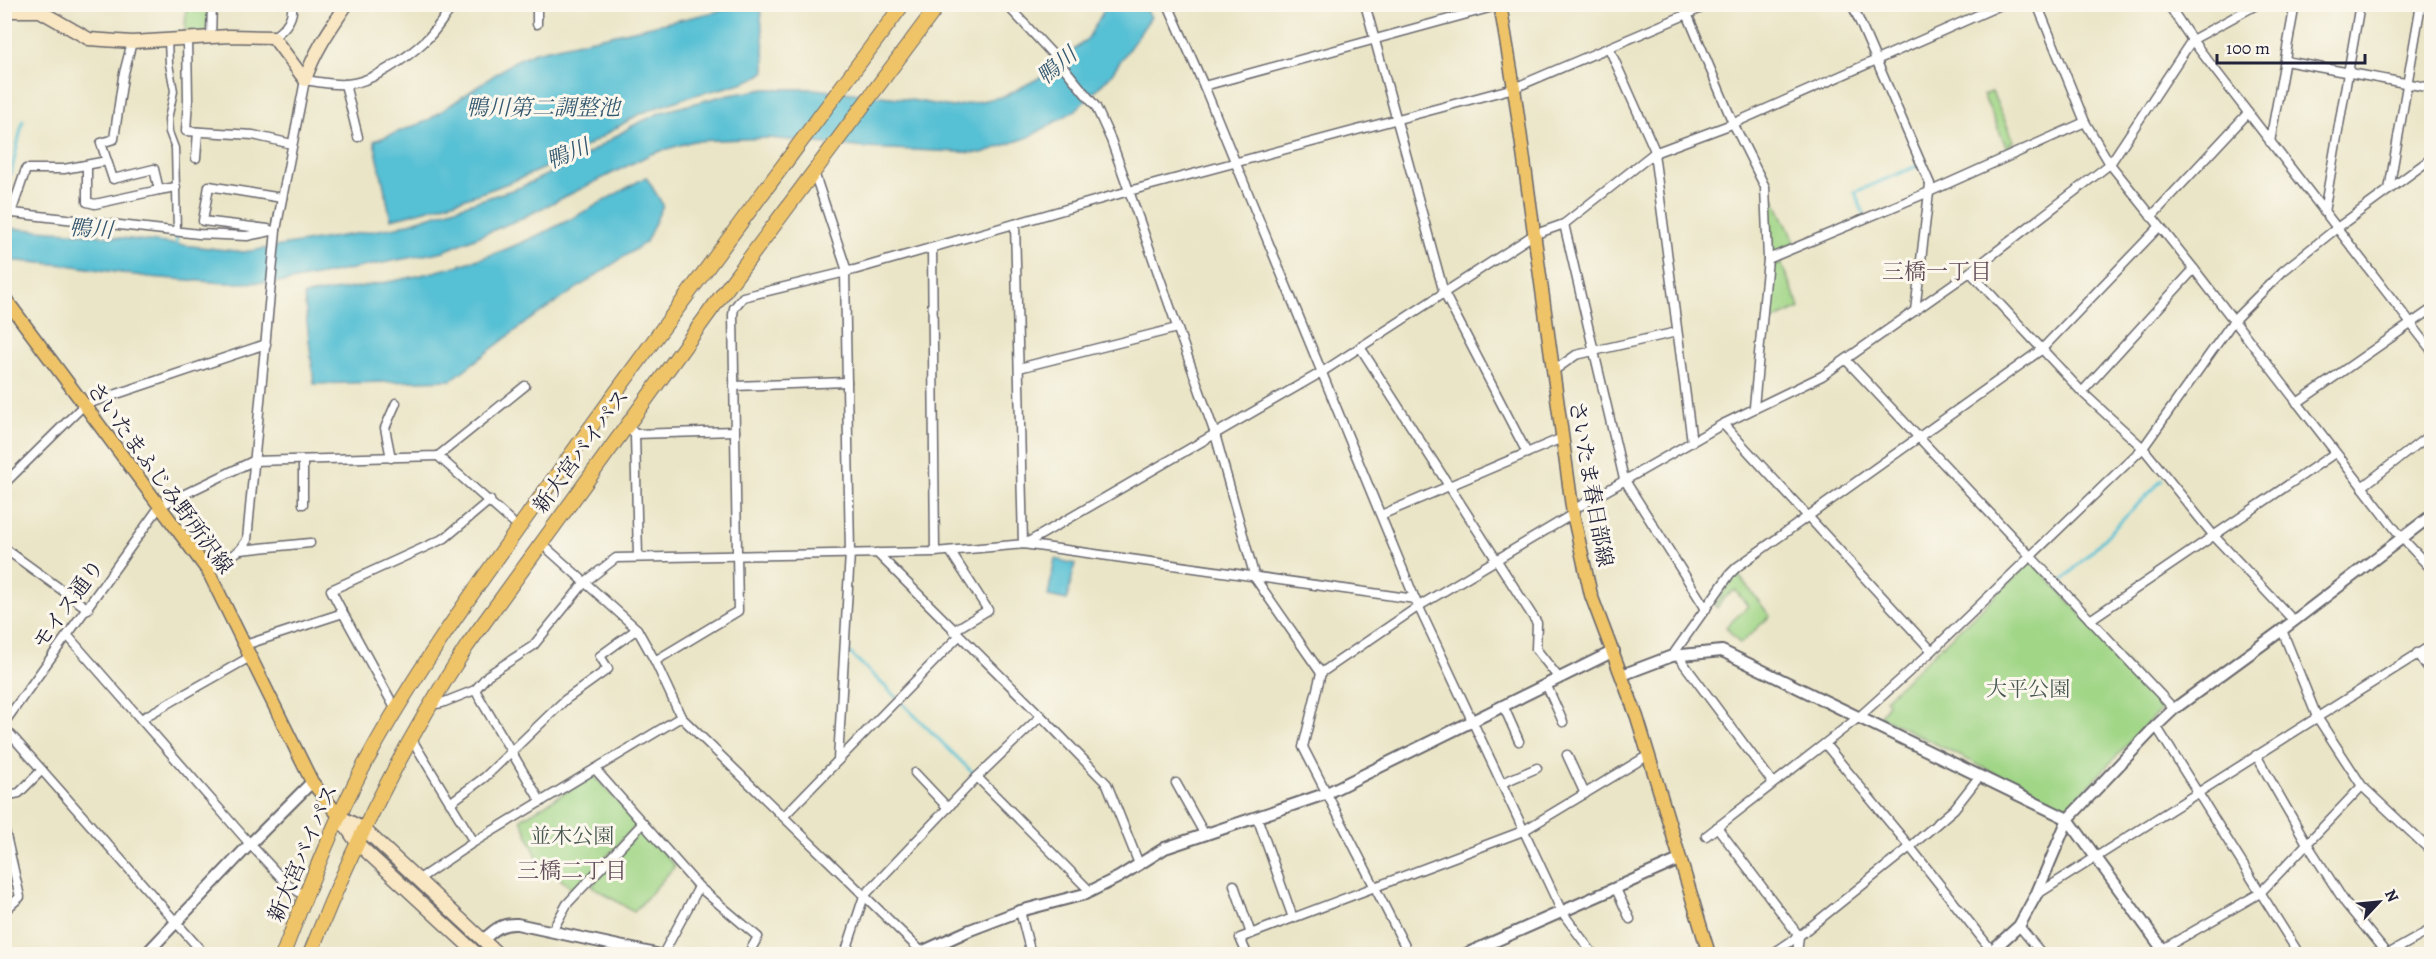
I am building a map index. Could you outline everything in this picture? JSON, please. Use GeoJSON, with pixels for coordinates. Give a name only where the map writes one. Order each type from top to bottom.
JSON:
{"type":"FeatureCollection","features":[{"type":"Feature","properties":{"kind":"highway","name":"新大宮バイパス"},"geometry":{"type":"LineString","coordinates":[[283,954],[339,816],[396,710],[480,582],[587,432],[903,4]]}},
{"type":"Feature","properties":{"kind":"highway","name":"新大宮バイパス"},"geometry":{"type":"LineString","coordinates":[[310,954],[364,829],[411,738],[467,645],[541,543],[631,429],[824,158],[939,4]]}},
{"type":"Feature","properties":{"kind":"main road"},"geometry":{"type":"LineString","coordinates":[[304,80],[312,58],[347,4]]}},
{"type":"Feature","properties":{"kind":"main road","name":"さいたま春日部線"},"geometry":{"type":"LineString","coordinates":[[1500,5],[1514,88],[1573,512],[1591,595],[1622,675],[1709,954]]}},
{"type":"Feature","properties":{"kind":"main road"},"geometry":{"type":"LineString","coordinates":[[4,10],[40,11],[89,39],[132,42],[211,37],[273,37],[304,80]]}},
{"type":"Feature","properties":{"kind":"main road","name":"さいたまふじみ野所沢線"},"geometry":{"type":"LineString","coordinates":[[4,297],[207,571],[312,782],[339,816]]}},
{"type":"Feature","properties":{"kind":"main road"},"geometry":{"type":"LineString","coordinates":[[339,816],[364,829],[498,954]]}},
{"type":"Feature","properties":{"kind":"main road"},"geometry":{"type":"LineString","coordinates":[[339,816],[357,843],[477,954]]}},
{"type":"Feature","properties":{"kind":"street"},"geometry":{"type":"LineString","coordinates":[[211,37],[212,4]]}},
{"type":"Feature","properties":{"kind":"street"},"geometry":{"type":"LineString","coordinates":[[207,571],[240,550],[247,540],[276,232],[304,80],[345,84],[371,76],[396,64],[428,39],[445,14],[456,4]]}},
{"type":"Feature","properties":{"kind":"street"},"geometry":{"type":"LineString","coordinates":[[537,4],[537,24]]}},
{"type":"Feature","properties":{"kind":"street"},"geometry":{"type":"LineString","coordinates":[[1006,4],[1057,59],[1096,107],[1129,191],[1215,434],[1255,578],[1321,673]]}},
{"type":"Feature","properties":{"kind":"street"},"geometry":{"type":"LineString","coordinates":[[1365,4],[1444,293],[1527,453]]}},
{"type":"Feature","properties":{"kind":"street"},"geometry":{"type":"LineString","coordinates":[[1683,4],[1733,123],[1765,187],[1768,259],[1754,407]]}},
{"type":"Feature","properties":{"kind":"street"},"geometry":{"type":"LineString","coordinates":[[655,661],[738,611],[733,315],[734,308],[743,297],[846,272],[1129,191],[1514,88],[1711,4]]}},
{"type":"Feature","properties":{"kind":"street"},"geometry":{"type":"LineString","coordinates":[[1852,4],[1930,184],[1915,311]]}},
{"type":"Feature","properties":{"kind":"street"},"geometry":{"type":"LineString","coordinates":[[1023,544],[1322,372],[1533,235],[1564,224],[1655,153],[1733,123],[2003,4]]}},
{"type":"Feature","properties":{"kind":"street"},"geometry":{"type":"LineString","coordinates":[[2037,4],[2085,122],[2110,164],[2402,538],[2432,570]]}},
{"type":"Feature","properties":{"kind":"street"},"geometry":{"type":"LineString","coordinates":[[2168,4],[2192,40],[2432,351]]}},
{"type":"Feature","properties":{"kind":"street"},"geometry":{"type":"LineString","coordinates":[[1409,954],[1325,794],[1303,747],[1321,673],[1417,603],[1496,561],[1624,479],[1754,407],[1822,376],[1970,272],[2110,164],[2192,40],[2258,4]]}},
{"type":"Feature","properties":{"kind":"street"},"geometry":{"type":"LineString","coordinates":[[2270,142],[2295,4]]}},
{"type":"Feature","properties":{"kind":"street"},"geometry":{"type":"LineString","coordinates":[[2324,212],[2360,4]]}},
{"type":"Feature","properties":{"kind":"street"},"geometry":{"type":"LineString","coordinates":[[2389,190],[2421,4]]}},
{"type":"Feature","properties":{"kind":"street"},"geometry":{"type":"LineString","coordinates":[[273,37],[287,26],[292,17],[292,5]]}},
{"type":"Feature","properties":{"kind":"street"},"geometry":{"type":"LineString","coordinates":[[1204,86],[1500,5]]}},
{"type":"Feature","properties":{"kind":"street"},"geometry":{"type":"LineString","coordinates":[[1170,9],[1204,86],[1417,603],[1562,912],[1593,954]]}},
{"type":"Feature","properties":{"kind":"street"},"geometry":{"type":"LineString","coordinates":[[187,39],[186,131],[253,135],[292,144]]}},
{"type":"Feature","properties":{"kind":"street"},"geometry":{"type":"LineString","coordinates":[[168,40],[169,64],[174,91],[168,118],[169,132],[175,148],[177,231]]}},
{"type":"Feature","properties":{"kind":"street"},"geometry":{"type":"LineString","coordinates":[[132,42],[123,77],[114,139],[101,142],[113,178],[154,169],[159,190]]}},
{"type":"Feature","properties":{"kind":"street"},"geometry":{"type":"LineString","coordinates":[[1609,48],[1655,153],[1692,442]]}},
{"type":"Feature","properties":{"kind":"street"},"geometry":{"type":"LineString","coordinates":[[2285,61],[2432,88]]}},
{"type":"Feature","properties":{"kind":"street"},"geometry":{"type":"LineString","coordinates":[[345,84],[358,137]]}},
{"type":"Feature","properties":{"kind":"street"},"geometry":{"type":"LineString","coordinates":[[2151,217],[2248,113]]}},
{"type":"Feature","properties":{"kind":"street"},"geometry":{"type":"LineString","coordinates":[[1768,259],[1929,192],[2085,122]]}},
{"type":"Feature","properties":{"kind":"street"},"geometry":{"type":"LineString","coordinates":[[196,158],[198,132]]}},
{"type":"Feature","properties":{"kind":"street"},"geometry":{"type":"LineString","coordinates":[[1706,836],[1859,717],[1932,651],[2143,448],[2234,320],[2283,271],[2337,228],[2431,160]]}},
{"type":"Feature","properties":{"kind":"street"},"geometry":{"type":"LineString","coordinates":[[107,161],[64,170],[26,169],[8,212],[177,231],[247,236],[276,232]]}},
{"type":"Feature","properties":{"kind":"street"},"geometry":{"type":"LineString","coordinates":[[87,166],[87,202],[95,204],[176,187]]}},
{"type":"Feature","properties":{"kind":"street"},"geometry":{"type":"LineString","coordinates":[[814,172],[846,272],[850,553],[838,760]]}},
{"type":"Feature","properties":{"kind":"street"},"geometry":{"type":"LineString","coordinates":[[276,232],[203,221],[209,186],[282,198]]}},
{"type":"Feature","properties":{"kind":"street"},"geometry":{"type":"LineString","coordinates":[[1015,224],[1023,544]]}},
{"type":"Feature","properties":{"kind":"street"},"geometry":{"type":"LineString","coordinates":[[1564,224],[1624,479],[1706,609]]}},
{"type":"Feature","properties":{"kind":"street"},"geometry":{"type":"LineString","coordinates":[[1675,656],[1730,574],[2041,350],[2159,227]]}},
{"type":"Feature","properties":{"kind":"street"},"geometry":{"type":"LineString","coordinates":[[932,248],[936,552]]}},
{"type":"Feature","properties":{"kind":"street"},"geometry":{"type":"LineString","coordinates":[[2082,392],[2194,269]]}},
{"type":"Feature","properties":{"kind":"street"},"geometry":{"type":"LineString","coordinates":[[1970,272],[2082,392],[2143,448],[2214,536],[2294,621]]}},
{"type":"Feature","properties":{"kind":"street"},"geometry":{"type":"LineString","coordinates":[[2297,404],[2432,309]]}},
{"type":"Feature","properties":{"kind":"street"},"geometry":{"type":"LineString","coordinates":[[1019,368],[1178,328]]}},
{"type":"Feature","properties":{"kind":"street"},"geometry":{"type":"LineString","coordinates":[[1552,372],[1576,355],[1677,332]]}},
{"type":"Feature","properties":{"kind":"street"},"geometry":{"type":"LineString","coordinates":[[4,484],[84,405],[266,344]]}},
{"type":"Feature","properties":{"kind":"street"},"geometry":{"type":"LineString","coordinates":[[1360,347],[1537,623],[1536,649],[1558,677]]}},
{"type":"Feature","properties":{"kind":"street"},"geometry":{"type":"LineString","coordinates":[[1846,360],[2174,709]]}},
{"type":"Feature","properties":{"kind":"street"},"geometry":{"type":"LineString","coordinates":[[734,386],[847,382]]}},
{"type":"Feature","properties":{"kind":"street"},"geometry":{"type":"LineString","coordinates":[[160,506],[253,461],[438,456],[525,386]]}},
{"type":"Feature","properties":{"kind":"street"},"geometry":{"type":"LineString","coordinates":[[391,458],[385,429],[396,403]]}},
{"type":"Feature","properties":{"kind":"street"},"geometry":{"type":"LineString","coordinates":[[1723,424],[1932,651]]}},
{"type":"Feature","properties":{"kind":"street"},"geometry":{"type":"LineString","coordinates":[[638,557],[631,429],[735,431]]}},
{"type":"Feature","properties":{"kind":"street"},"geometry":{"type":"LineString","coordinates":[[2362,487],[2432,433]]}},
{"type":"Feature","properties":{"kind":"street"},"geometry":{"type":"LineString","coordinates":[[1381,515],[1562,438]]}},
{"type":"Feature","properties":{"kind":"street"},"geometry":{"type":"LineString","coordinates":[[2090,620],[2335,453]]}},
{"type":"Feature","properties":{"kind":"street"},"geometry":{"type":"LineString","coordinates":[[438,456],[511,521]]}},
{"type":"Feature","properties":{"kind":"street"},"geometry":{"type":"LineString","coordinates":[[303,460],[303,504]]}},
{"type":"Feature","properties":{"kind":"street"},"geometry":{"type":"LineString","coordinates":[[396,710],[331,591],[445,538],[490,500]]}},
{"type":"Feature","properties":{"kind":"street","name":"モイス通り"},"geometry":{"type":"LineString","coordinates":[[4,725],[160,506]]}},
{"type":"Feature","properties":{"kind":"street"},"geometry":{"type":"LineString","coordinates":[[1825,744],[1911,847],[1990,953],[2019,926],[2036,895],[2068,819],[2156,726],[2174,709],[2432,515]]}},
{"type":"Feature","properties":{"kind":"street"},"geometry":{"type":"LineString","coordinates":[[240,550],[310,543]]}},
{"type":"Feature","properties":{"kind":"street"},"geometry":{"type":"LineString","coordinates":[[541,543],[636,629],[655,661],[681,717],[921,954],[1020,911],[1090,891],[1119,877],[1165,848],[1325,794],[1614,651]]}},
{"type":"Feature","properties":{"kind":"street"},"geometry":{"type":"LineString","coordinates":[[430,705],[442,704],[475,690],[488,675],[533,645],[585,582],[616,558],[936,552],[1023,544],[1417,603]]}},
{"type":"Feature","properties":{"kind":"street"},"geometry":{"type":"LineString","coordinates":[[4,548],[88,609]]}},
{"type":"Feature","properties":{"kind":"street"},"geometry":{"type":"LineString","coordinates":[[783,816],[956,634],[988,610],[950,551]]}},
{"type":"Feature","properties":{"kind":"street"},"geometry":{"type":"LineString","coordinates":[[877,553],[1107,784],[1140,864]]}},
{"type":"Feature","properties":{"kind":"street"},"geometry":{"type":"LineString","coordinates":[[141,719],[248,651],[343,613]]}},
{"type":"Feature","properties":{"kind":"street"},"geometry":{"type":"LineString","coordinates":[[450,802],[485,777],[565,700],[608,669],[600,656],[636,629]]}},
{"type":"Feature","properties":{"kind":"street"},"geometry":{"type":"LineString","coordinates":[[2282,630],[2317,717],[2362,786],[2432,852]]}},
{"type":"Feature","properties":{"kind":"street"},"geometry":{"type":"LineString","coordinates":[[68,636],[250,844],[288,885],[305,896]]}},
{"type":"Feature","properties":{"kind":"street"},"geometry":{"type":"LineString","coordinates":[[2036,895],[2432,645]]}},
{"type":"Feature","properties":{"kind":"street"},"geometry":{"type":"LineString","coordinates":[[1622,675],[1675,656],[1722,651],[2068,819],[2161,953],[2260,893],[2362,786]]}},
{"type":"Feature","properties":{"kind":"street"},"geometry":{"type":"LineString","coordinates":[[2417,653],[2432,675]]}},
{"type":"Feature","properties":{"kind":"street"},"geometry":{"type":"LineString","coordinates":[[1675,656],[1773,783]]}},
{"type":"Feature","properties":{"kind":"street"},"geometry":{"type":"LineString","coordinates":[[1546,684],[1563,722]]}},
{"type":"Feature","properties":{"kind":"street"},"geometry":{"type":"LineString","coordinates":[[475,690],[541,802]]}},
{"type":"Feature","properties":{"kind":"street"},"geometry":{"type":"LineString","coordinates":[[1503,705],[1519,741]]}},
{"type":"Feature","properties":{"kind":"street"},"geometry":{"type":"LineString","coordinates":[[845,954],[864,896],[977,777],[1041,716]]}},
{"type":"Feature","properties":{"kind":"street"},"geometry":{"type":"LineString","coordinates":[[419,879],[474,842],[681,717]]}},
{"type":"Feature","properties":{"kind":"street"},"geometry":{"type":"LineString","coordinates":[[4,725],[204,954]]}},
{"type":"Feature","properties":{"kind":"street"},"geometry":{"type":"LineString","coordinates":[[2156,726],[2299,954]]}},
{"type":"Feature","properties":{"kind":"street"},"geometry":{"type":"LineString","coordinates":[[411,738],[474,842]]}},
{"type":"Feature","properties":{"kind":"street"},"geometry":{"type":"LineString","coordinates":[[1568,755],[1585,794]]}},
{"type":"Feature","properties":{"kind":"street"},"geometry":{"type":"LineString","coordinates":[[2256,755],[2308,845],[2346,904],[2387,954],[2432,929]]}},
{"type":"Feature","properties":{"kind":"street"},"geometry":{"type":"LineString","coordinates":[[1247,954],[1240,938],[1523,831],[1647,756]]}},
{"type":"Feature","properties":{"kind":"street"},"geometry":{"type":"LineString","coordinates":[[1502,783],[1537,768]]}},
{"type":"Feature","properties":{"kind":"street"},"geometry":{"type":"LineString","coordinates":[[596,769],[699,887],[758,937],[748,954]]}},
{"type":"Feature","properties":{"kind":"street"},"geometry":{"type":"LineString","coordinates":[[4,796],[20,793],[42,770]]}},
{"type":"Feature","properties":{"kind":"street"},"geometry":{"type":"LineString","coordinates":[[915,774],[948,808]]}},
{"type":"Feature","properties":{"kind":"street"},"geometry":{"type":"LineString","coordinates":[[977,777],[1090,891]]}},
{"type":"Feature","properties":{"kind":"street"},"geometry":{"type":"LineString","coordinates":[[1772,954],[1911,847],[1954,809],[1979,777]]}},
{"type":"Feature","properties":{"kind":"street"},"geometry":{"type":"LineString","coordinates":[[146,954],[312,782]]}},
{"type":"Feature","properties":{"kind":"street"},"geometry":{"type":"LineString","coordinates":[[1176,783],[1205,835]]}},
{"type":"Feature","properties":{"kind":"street"},"geometry":{"type":"LineString","coordinates":[[1257,817],[1293,918]]}},
{"type":"Feature","properties":{"kind":"street"},"geometry":{"type":"LineString","coordinates":[[552,932],[567,904],[643,823]]}},
{"type":"Feature","properties":{"kind":"street"},"geometry":{"type":"LineString","coordinates":[[4,827],[20,897],[4,910]]}},
{"type":"Feature","properties":{"kind":"street"},"geometry":{"type":"LineString","coordinates":[[1717,827],[1798,936],[1797,954]]}},
{"type":"Feature","properties":{"kind":"street"},"geometry":{"type":"LineString","coordinates":[[1466,954],[1679,860]]}},
{"type":"Feature","properties":{"kind":"street"},"geometry":{"type":"LineString","coordinates":[[1234,885],[1251,934]]}},
{"type":"Feature","properties":{"kind":"street"},"geometry":{"type":"LineString","coordinates":[[663,954],[699,887]]}},
{"type":"Feature","properties":{"kind":"street"},"geometry":{"type":"LineString","coordinates":[[1616,889],[1630,920]]}},
{"type":"Feature","properties":{"kind":"street"},"geometry":{"type":"LineString","coordinates":[[1020,911],[1031,954]]}},
{"type":"Feature","properties":{"kind":"street"},"geometry":{"type":"LineString","coordinates":[[483,940],[498,927],[507,923],[656,954]]}},
{"type":"Feature","properties":{"kind":"street"},"geometry":{"type":"LineString","coordinates":[[2019,926],[2042,954]]}},
{"type":"Feature","properties":{"kind":"green space"},"geometry":{"type":"Polygon","coordinates":[[[186,5],[208,5],[207,33],[185,34],[186,5]]]}},
{"type":"Feature","properties":{"kind":"green space"},"geometry":{"type":"Polygon","coordinates":[[[1992,92],[2014,141],[2010,143],[2013,151],[2009,153],[1983,95],[1992,92]]]}},
{"type":"Feature","properties":{"kind":"green space"},"geometry":{"type":"Polygon","coordinates":[[[1768,186],[1796,245],[1771,255],[1768,186]]]}},
{"type":"Feature","properties":{"kind":"green space"},"geometry":{"type":"Polygon","coordinates":[[[1781,263],[1800,308],[1767,323],[1772,266],[1781,263]]]}},
{"type":"Feature","properties":{"kind":"green space","name":"大平公園"},"geometry":{"type":"Polygon","coordinates":[[[2032,561],[2166,706],[2071,805],[2062,807],[1880,716],[1888,703],[1885,699],[2032,561]]]}},
{"type":"Feature","properties":{"kind":"green space"},"geometry":{"type":"Polygon","coordinates":[[[1737,573],[1770,616],[1740,644],[1726,627],[1748,606],[1735,590],[1723,599],[1717,608],[1714,605],[1737,573]]]}},
{"type":"Feature","properties":{"kind":"green space","name":"並木公園"},"geometry":{"type":"Polygon","coordinates":[[[594,775],[638,824],[574,891],[538,859],[521,819],[594,775]]]}},
{"type":"Feature","properties":{"kind":"green space","name":"並木公園"},"geometry":{"type":"Polygon","coordinates":[[[642,828],[675,866],[634,912],[592,886],[642,828]]]}},
{"type":"Feature","properties":{"kind":"water","name":"鴨川第二調整池"},"geometry":{"type":"Polygon","coordinates":[[[746,5],[760,5],[765,71],[758,76],[646,111],[569,156],[504,185],[391,219],[374,141],[427,121],[515,61],[535,52],[746,5]]]}},
{"type":"Feature","properties":{"kind":"water","name":"鴨川"},"geometry":{"type":"Polygon","coordinates":[[[1107,5],[1143,5],[1151,17],[1110,76],[1076,110],[1029,137],[982,153],[866,148],[770,138],[693,141],[651,154],[522,218],[444,251],[285,282],[225,283],[149,277],[67,265],[5,260],[4,228],[69,232],[244,252],[397,227],[521,187],[578,160],[632,126],[662,112],[718,97],[765,89],[814,89],[899,98],[952,107],[1005,96],[1041,77],[1088,38],[1107,5]]]}},
{"type":"Feature","properties":{"kind":"water","name":"鴨川第二調整池"},"geometry":{"type":"Polygon","coordinates":[[[646,177],[663,205],[646,242],[528,321],[451,380],[314,384],[304,295],[355,288],[431,273],[480,259],[540,234],[646,177]]]}},
{"type":"Feature","properties":{"kind":"water"},"geometry":{"type":"Polygon","coordinates":[[[1055,559],[1075,564],[1067,600],[1048,596],[1055,559]]]}},
{"type":"Feature","properties":{"kind":"waterway"},"geometry":{"type":"LineString","coordinates":[[4,185],[12,169],[23,120]]}},
{"type":"Feature","properties":{"kind":"waterway"},"geometry":{"type":"LineString","coordinates":[[1864,215],[1855,192],[1917,166]]}},
{"type":"Feature","properties":{"kind":"waterway"},"geometry":{"type":"LineString","coordinates":[[176,248],[177,235]]}},
{"type":"Feature","properties":{"kind":"waterway"},"geometry":{"type":"LineString","coordinates":[[2061,582],[2162,480]]}},
{"type":"Feature","properties":{"kind":"waterway"},"geometry":{"type":"LineString","coordinates":[[850,653],[896,697]]}},
{"type":"Feature","properties":{"kind":"waterway"},"geometry":{"type":"LineString","coordinates":[[900,701],[974,774]]}},
{"type":"Feature","properties":{"kind":"district","name":"三橋一丁目"},"geometry":{"type":"Point","coordinates":[1937,272]}},
{"type":"Feature","properties":{"kind":"district","name":"三橋二丁目"},"geometry":{"type":"Point","coordinates":[572,871]}}]}
